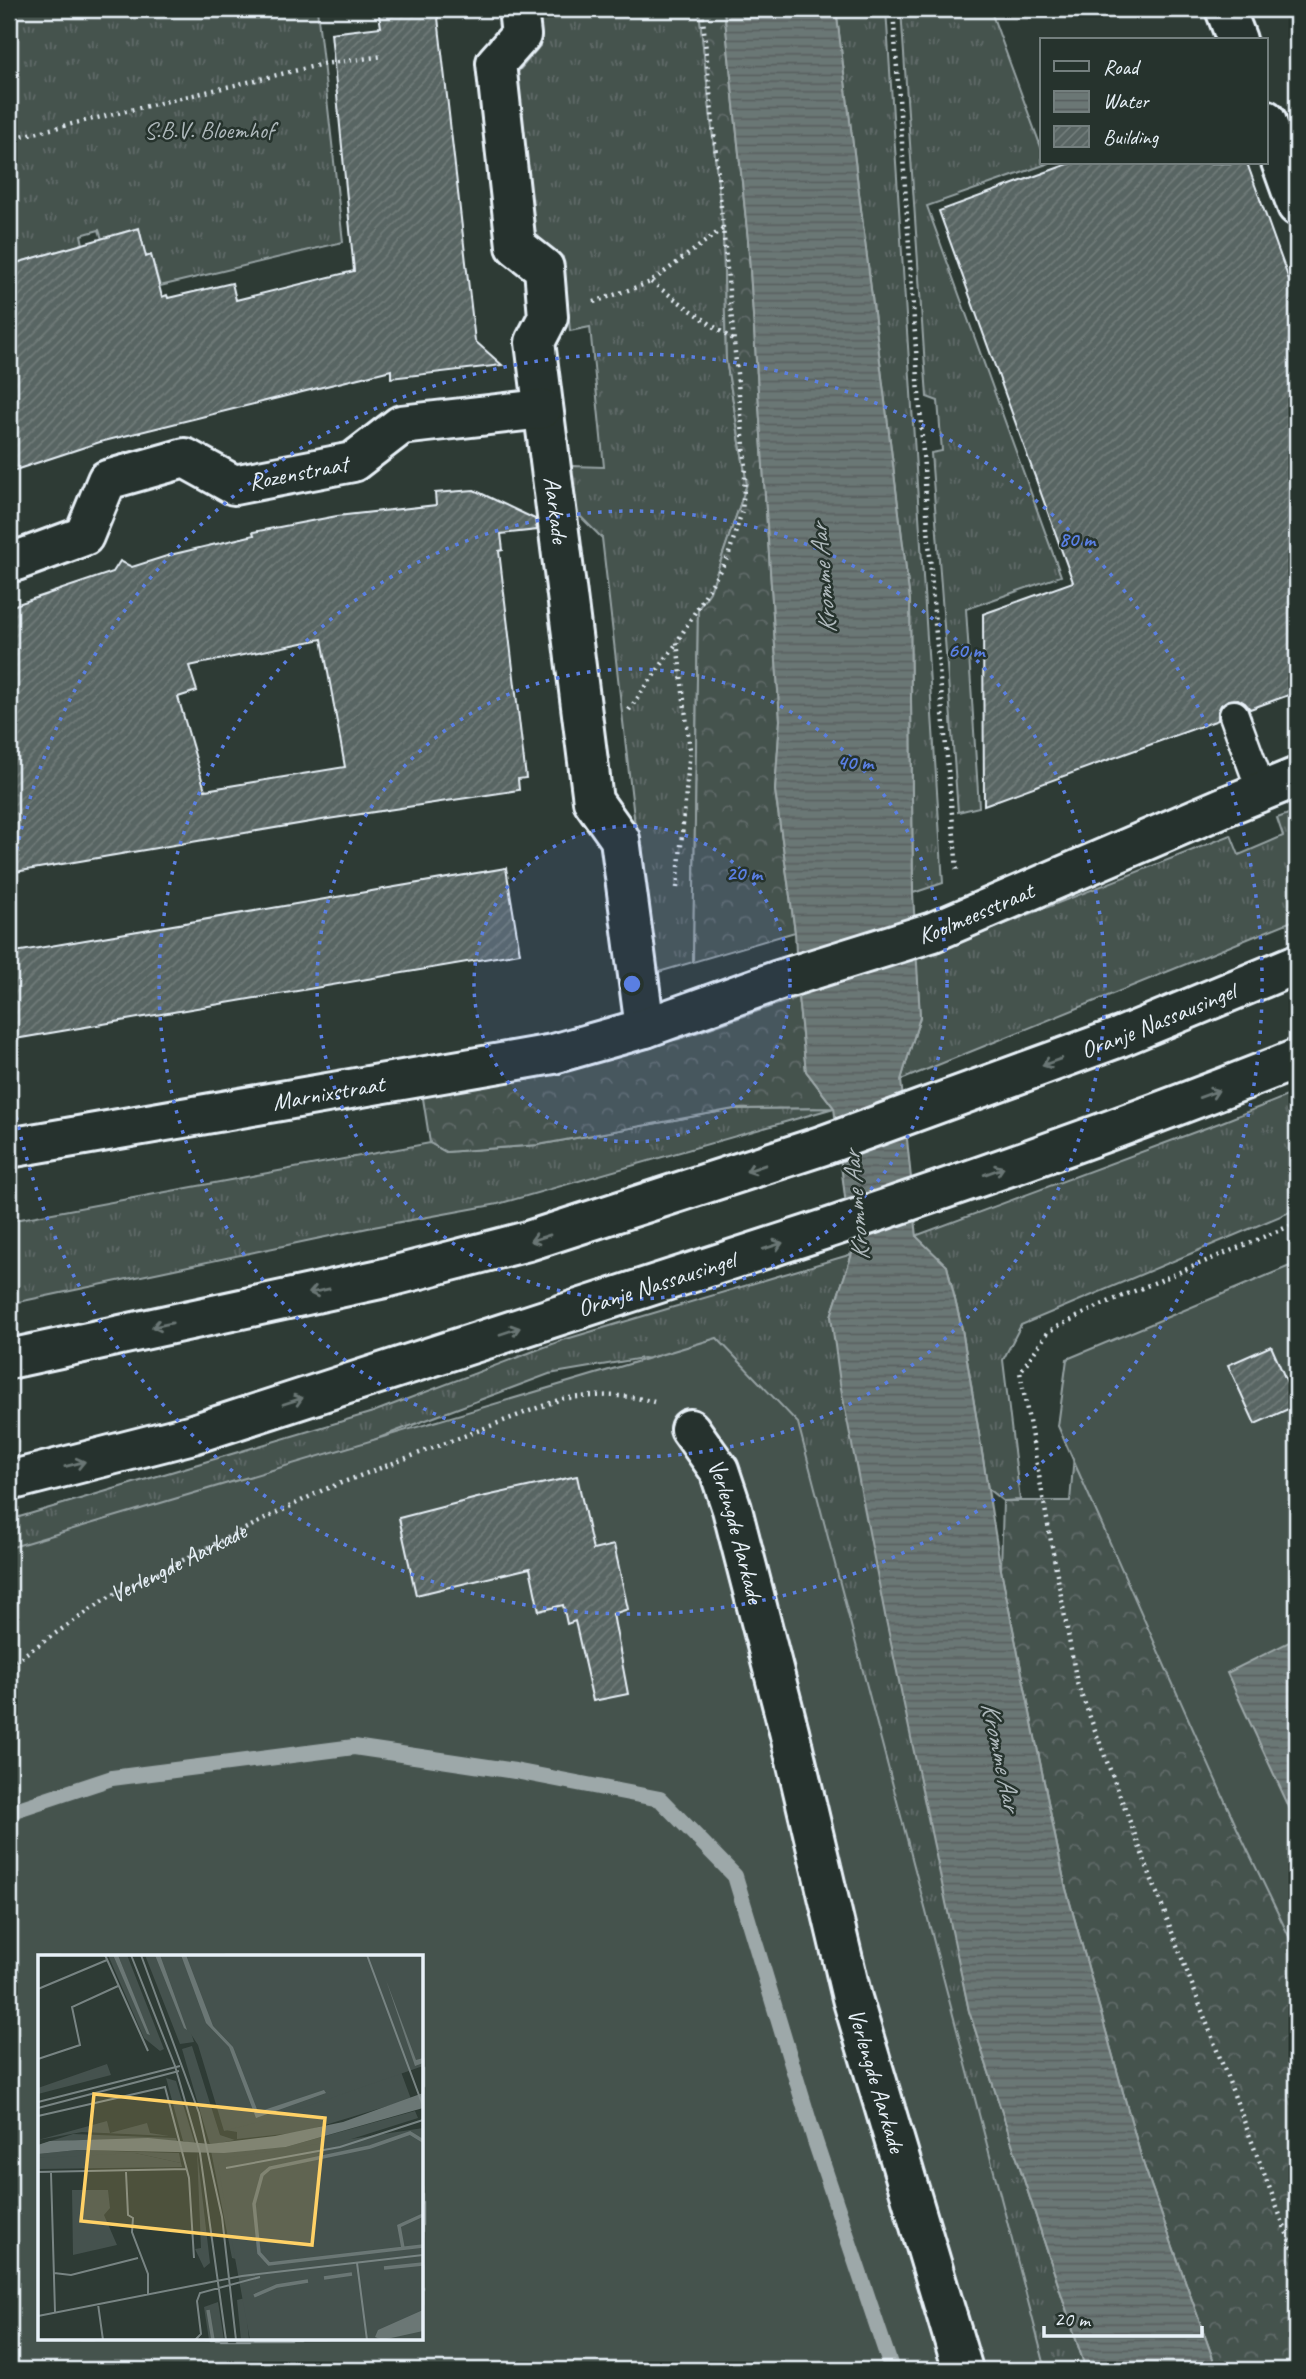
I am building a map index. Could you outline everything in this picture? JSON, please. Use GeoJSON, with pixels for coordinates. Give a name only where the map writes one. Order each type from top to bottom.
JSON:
{"type":"FeatureCollection","features":[{"type":"Feature","properties":{"kind":"street","name":"Aarkade"},"geometry":{"type":"LineString","coordinates":[[518,9],[521,35],[496,63],[516,246],[544,268],[548,317],[535,342],[584,735],[593,801],[620,839],[645,1028]]}},
{"type":"Feature","properties":{"kind":"street"},"geometry":{"type":"LineString","coordinates":[[1225,9],[1236,38]]}},
{"type":"Feature","properties":{"kind":"street"},"geometry":{"type":"LineString","coordinates":[[1268,126],[1297,206]]}},
{"type":"Feature","properties":{"kind":"street","name":"Rozenstraat"},"geometry":{"type":"LineString","coordinates":[[9,558],[16,561],[85,536],[107,480],[185,458],[234,485],[353,462],[401,425],[542,409]]}},
{"type":"Feature","properties":{"kind":"street","name":"Koolmeesstraat"},"geometry":{"type":"LineString","coordinates":[[645,1028],[779,980],[947,925],[1297,777]]}},
{"type":"Feature","properties":{"kind":"street","name":"Oranje Nassausingel"},"geometry":{"type":"LineString","coordinates":[[9,1359],[466,1258],[606,1217],[821,1146],[1120,1037],[1297,964]]}},
{"type":"Feature","properties":{"kind":"street","name":"Marnixstraat"},"geometry":{"type":"LineString","coordinates":[[9,1148],[553,1054],[645,1028]]}},
{"type":"Feature","properties":{"kind":"street","name":"Oranje Nassausingel"},"geometry":{"type":"LineString","coordinates":[[9,1481],[193,1434],[832,1227],[1227,1088],[1297,1059]]}},
{"type":"Feature","properties":{"kind":"street","name":"Verlengde Aarkade"},"geometry":{"type":"LineString","coordinates":[[690,1429],[719,1470],[732,1509],[789,1731],[852,1998],[963,2370]]}},
{"type":"Feature","properties":{"kind":"lane"},"geometry":{"type":"LineString","coordinates":[[1234,715],[1262,792]]}},
{"type":"Feature","properties":{"kind":"path"},"geometry":{"type":"LineString","coordinates":[[584,735],[624,716],[677,642],[728,557],[742,511],[746,467],[702,9]]}},
{"type":"Feature","properties":{"kind":"path"},"geometry":{"type":"LineString","coordinates":[[893,9],[933,601],[947,925]]}},
{"type":"Feature","properties":{"kind":"path"},"geometry":{"type":"LineString","coordinates":[[9,139],[323,64],[384,56]]}},
{"type":"Feature","properties":{"kind":"path"},"geometry":{"type":"LineString","coordinates":[[548,317],[651,282],[723,229]]}},
{"type":"Feature","properties":{"kind":"path"},"geometry":{"type":"LineString","coordinates":[[651,282],[734,341]]}},
{"type":"Feature","properties":{"kind":"path"},"geometry":{"type":"LineString","coordinates":[[676,901],[691,750],[677,642]]}},
{"type":"Feature","properties":{"kind":"path"},"geometry":{"type":"LineString","coordinates":[[1297,1223],[1101,1305],[1049,1331],[1020,1372],[1077,1683],[1297,2260]]}},
{"type":"Feature","properties":{"kind":"path","name":"Verlengde Aarkade"},"geometry":{"type":"LineString","coordinates":[[9,1665],[109,1597],[323,1490],[561,1399],[629,1395],[659,1403],[690,1429]]}},
{"type":"Feature","properties":{"kind":"green space","name":"S.B.V. Bloemhof"},"geometry":{"type":"Polygon","coordinates":[[[9,9],[317,9],[343,242],[160,286],[151,256],[146,257],[138,228],[102,239],[99,230],[81,235],[83,244],[9,265],[9,9]]]}},
{"type":"Feature","properties":{"kind":"green space"},"geometry":{"type":"Polygon","coordinates":[[[536,9],[699,9],[723,229],[726,360],[747,484],[710,592],[698,609],[693,962],[652,974],[602,538],[573,509],[572,466],[604,467],[590,327],[570,331],[563,257],[531,232],[517,73],[540,46],[536,9]]]}},
{"type":"Feature","properties":{"kind":"green space"},"geometry":{"type":"Polygon","coordinates":[[[699,9],[724,9],[748,240],[780,720],[775,790],[795,932],[693,962],[698,609],[710,592],[747,484],[726,360],[723,229],[699,9]]]}},
{"type":"Feature","properties":{"kind":"green space"},"geometry":{"type":"Polygon","coordinates":[[[836,9],[886,9],[943,883],[913,893],[910,601],[836,9]]]}},
{"type":"Feature","properties":{"kind":"green space"},"geometry":{"type":"Polygon","coordinates":[[[901,9],[990,9],[1040,145],[1040,164],[1047,164],[927,206],[1061,576],[966,609],[979,807],[958,812],[931,453],[942,451],[938,401],[927,397],[901,9]]]}},
{"type":"Feature","properties":{"kind":"green space"},"geometry":{"type":"Polygon","coordinates":[[[1297,811],[1297,919],[901,1080],[920,1017],[916,959],[1231,835],[1239,855],[1283,836],[1277,818],[1297,811]]]}},
{"type":"Feature","properties":{"kind":"green space"},"geometry":{"type":"Polygon","coordinates":[[[798,997],[806,1071],[834,1108],[734,1109],[538,1145],[446,1152],[430,1143],[422,1092],[679,1039],[798,997]]]}},
{"type":"Feature","properties":{"kind":"green space"},"geometry":{"type":"Polygon","coordinates":[[[1297,1092],[1297,1209],[1021,1325],[1003,1360],[1020,1500],[1003,1501],[988,1489],[962,1329],[947,1266],[907,1239],[1297,1092]]]}},
{"type":"Feature","properties":{"kind":"green space"},"geometry":{"type":"Polygon","coordinates":[[[834,1108],[498,1204],[368,1228],[9,1304],[9,1221],[430,1143],[446,1152],[538,1145],[734,1109],[834,1108]]]}},
{"type":"Feature","properties":{"kind":"green space"},"geometry":{"type":"Polygon","coordinates":[[[852,1254],[831,1316],[969,2011],[1086,2370],[988,2370],[669,1362],[643,1358],[549,1374],[394,1432],[243,1492],[9,1624],[9,1520],[373,1412],[563,1340],[852,1254]]]}},
{"type":"Feature","properties":{"kind":"green space"},"geometry":{"type":"Polygon","coordinates":[[[1297,1263],[1297,1953],[1237,1828],[1058,1426],[1067,1359],[1297,1263]]]}},
{"type":"Feature","properties":{"kind":"green space"},"geometry":{"type":"Polygon","coordinates":[[[717,1338],[798,1423],[1046,2370],[9,2370],[9,1548],[717,1338]]]}},
{"type":"Feature","properties":{"kind":"green space"},"geometry":{"type":"Polygon","coordinates":[[[1081,1376],[1297,1824],[1297,2370],[1217,2370],[1142,2160],[1065,1885],[1001,1570],[1003,1501],[1070,1501],[1081,1376]]]}},
{"type":"Feature","properties":{"kind":"water","name":"Kromme Aar"},"geometry":{"type":"Polygon","coordinates":[[[724,9],[836,9],[910,601],[913,893],[920,1017],[901,1080],[917,1237],[947,1266],[962,1329],[1001,1570],[1065,1885],[1142,2160],[1217,2370],[1086,2370],[969,2011],[886,1620],[840,1383],[831,1316],[852,1254],[834,1108],[806,1071],[798,997],[795,932],[775,790],[780,720],[748,240],[724,9]]]}},
{"type":"Feature","properties":{"kind":"water"},"geometry":{"type":"Polygon","coordinates":[[[1297,1638],[1297,1684],[1292,1687],[1297,1700],[1297,1824],[1227,1673],[1297,1638]]]}},
{"type":"Feature","properties":{"kind":"building"},"geometry":{"type":"Polygon","coordinates":[[[378,9],[437,9],[475,341],[502,365],[391,378],[391,370],[100,442],[9,472],[9,265],[139,228],[146,257],[151,255],[162,297],[167,295],[168,298],[232,283],[236,300],[354,271],[331,33],[381,27],[378,9]]]}},
{"type":"Feature","properties":{"kind":"building"},"geometry":{"type":"Polygon","coordinates":[[[1068,164],[1247,164],[1297,302],[1297,692],[1250,709],[1238,699],[1228,700],[1218,711],[1218,720],[984,805],[983,614],[1073,582],[939,211],[1068,164]]]}},
{"type":"Feature","properties":{"kind":"building"},"geometry":{"type":"Polygon","coordinates":[[[474,490],[535,519],[537,530],[501,534],[503,550],[499,551],[526,778],[518,779],[519,790],[9,873],[9,607],[113,572],[120,561],[132,567],[254,535],[253,532],[337,516],[436,505],[435,493],[474,490]],[[322,639],[189,666],[197,691],[178,697],[205,790],[345,767],[322,639]]]}},
{"type":"Feature","properties":{"kind":"building"},"geometry":{"type":"Polygon","coordinates":[[[506,868],[520,953],[9,1040],[9,953],[506,868]]]}},
{"type":"Feature","properties":{"kind":"building"},"geometry":{"type":"Polygon","coordinates":[[[1271,1346],[1297,1405],[1255,1424],[1228,1365],[1271,1346]]]}},
{"type":"Feature","properties":{"kind":"building"},"geometry":{"type":"Polygon","coordinates":[[[577,1476],[593,1550],[614,1545],[628,1609],[613,1614],[628,1694],[593,1701],[575,1621],[567,1624],[563,1605],[539,1611],[530,1568],[416,1595],[399,1518],[577,1476]]]}},
{"type":"Feature","properties":{"kind":"waterway"},"geometry":{"type":"LineString","coordinates":[[9,1812],[112,1778],[354,1747],[515,1771],[660,1799],[735,1876],[815,2141],[892,2370]]}}]}
